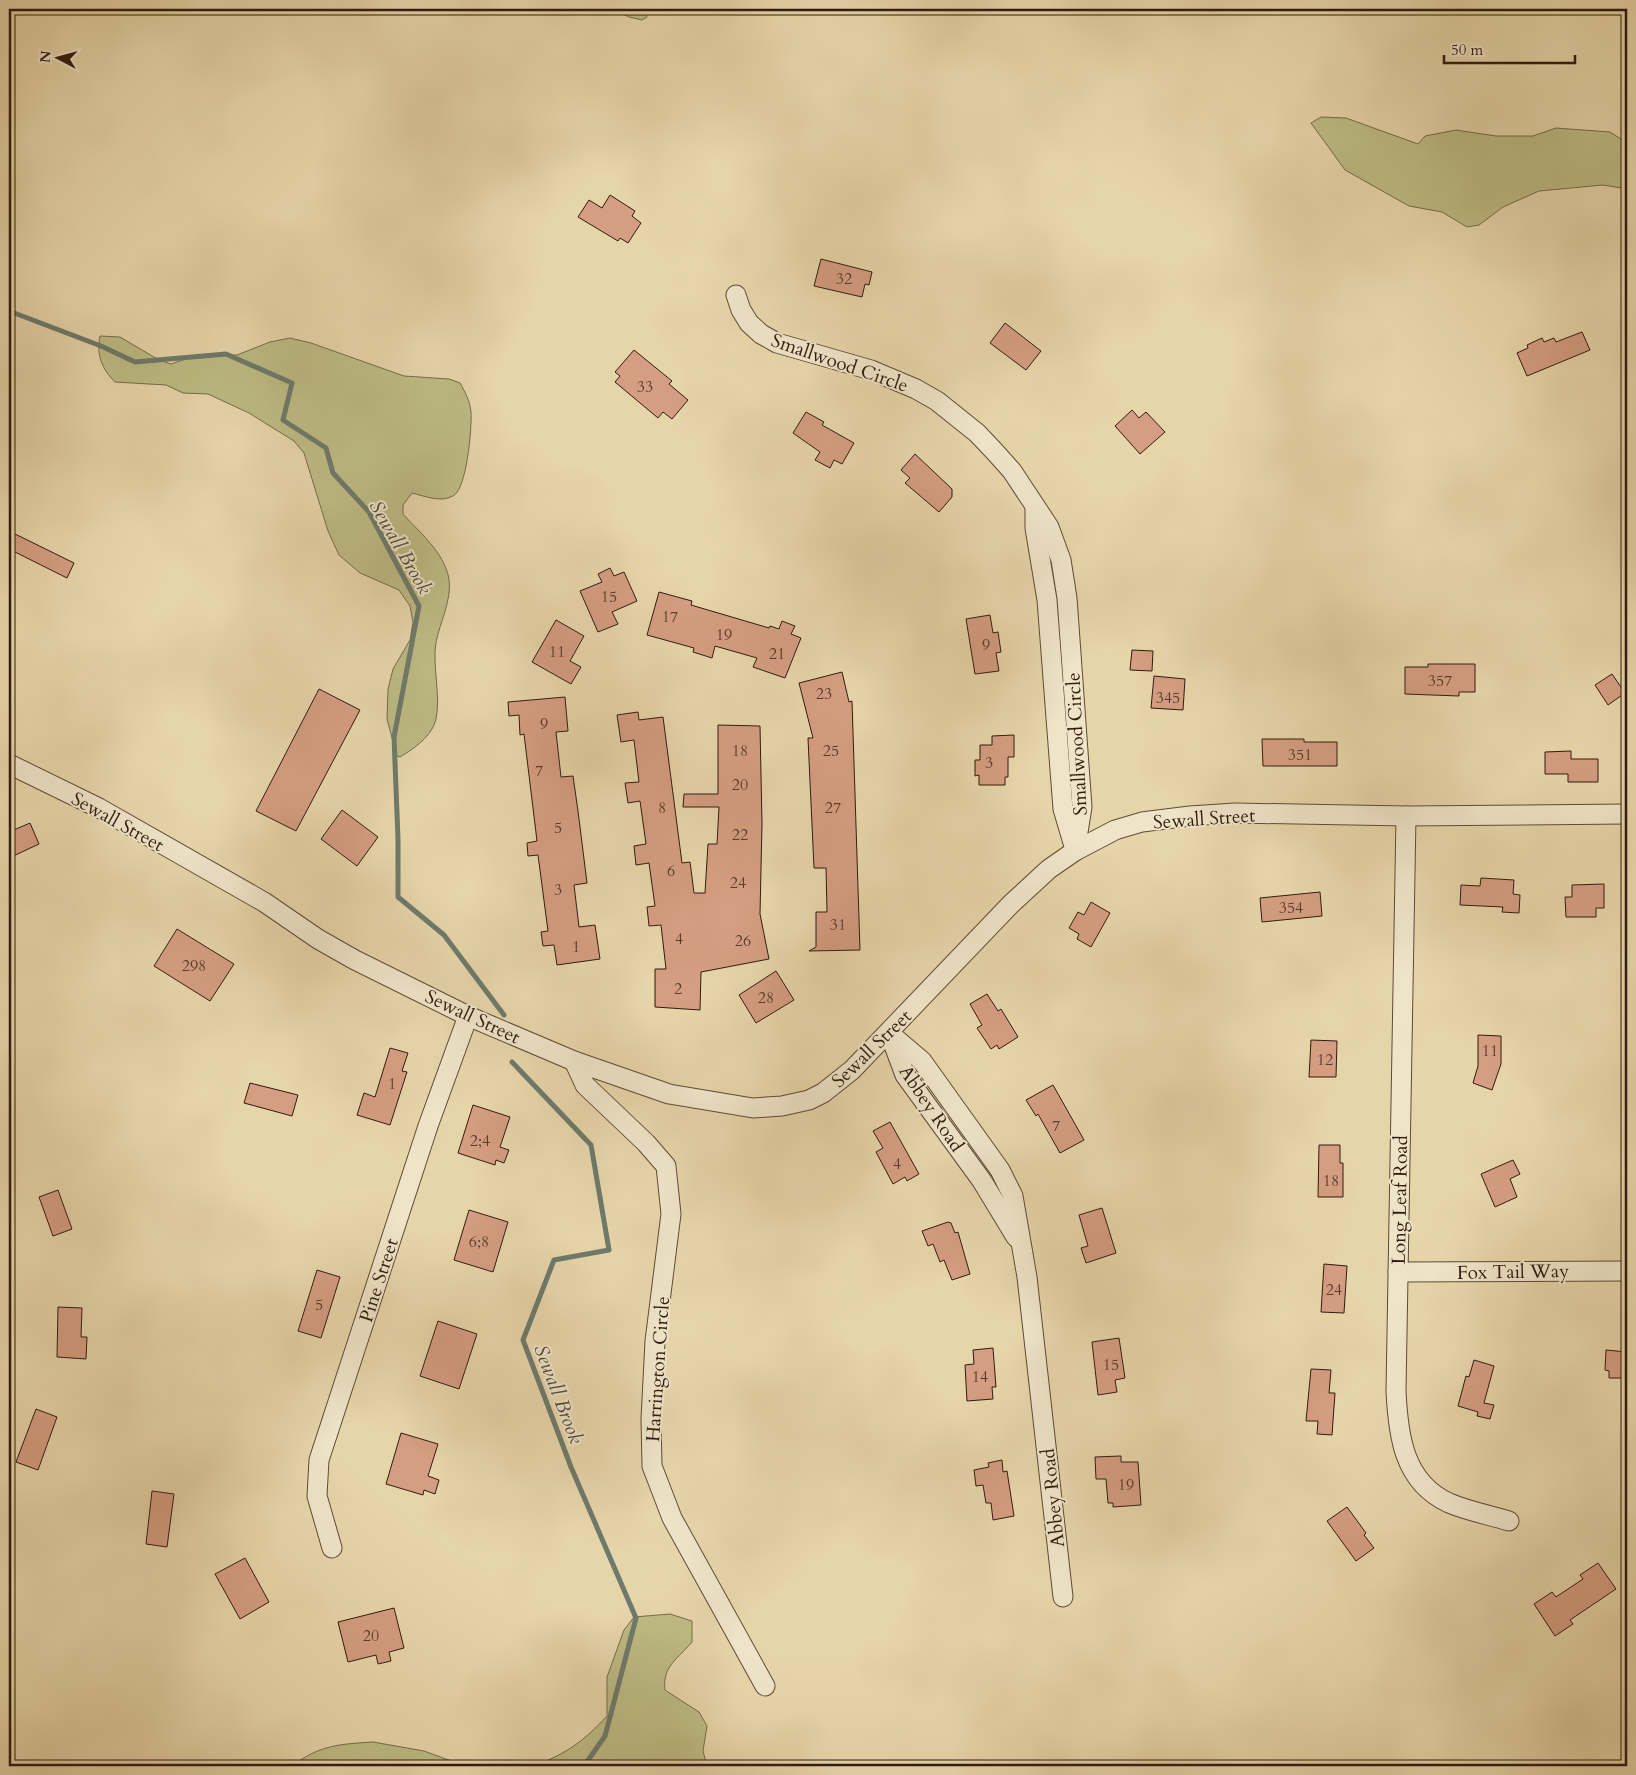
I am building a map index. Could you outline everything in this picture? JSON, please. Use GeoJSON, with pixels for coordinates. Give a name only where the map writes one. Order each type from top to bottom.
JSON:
{"type":"FeatureCollection","features":[{"type":"Feature","properties":{"kind":"street","name":"Smallwood Circle"},"geometry":{"type":"LineString","coordinates":[[736,295],[741,310],[749,323],[761,334],[777,343],[871,370],[901,382],[937,402],[977,433],[995,452],[1012,471],[1035,508],[1035,528],[1048,600],[1063,809],[1075,851]]}},
{"type":"Feature","properties":{"kind":"street","name":"Sewall Street"},"geometry":{"type":"LineString","coordinates":[[9,764],[99,808],[264,902],[318,939],[355,960],[468,1016],[574,1061],[669,1094],[753,1108],[782,1106],[809,1100],[823,1093],[852,1070],[1011,904],[1049,869],[1075,851],[1115,830],[1142,822],[1236,813],[1406,816],[1627,814]]}},
{"type":"Feature","properties":{"kind":"street","name":"Long Leaf Road"},"geometry":{"type":"LineString","coordinates":[[1406,816],[1398,1272],[1397,1417],[1399,1436],[1407,1459],[1420,1481],[1439,1497],[1456,1505],[1508,1521]]}},
{"type":"Feature","properties":{"kind":"street","name":"Pine Street"},"geometry":{"type":"LineString","coordinates":[[332,1548],[317,1496],[318,1460],[428,1126],[468,1016]]}},
{"type":"Feature","properties":{"kind":"street","name":"Abbey Road"},"geometry":{"type":"LineString","coordinates":[[889,1033],[906,1075],[986,1187],[1022,1250],[1027,1277],[1063,1597]]}},
{"type":"Feature","properties":{"kind":"street","name":"Harrington Circle"},"geometry":{"type":"LineString","coordinates":[[574,1061],[585,1085],[646,1143],[666,1166],[671,1214],[655,1341],[651,1419],[652,1466],[672,1518],[765,1686]]}},
{"type":"Feature","properties":{"kind":"street","name":"Fox Tail Way"},"geometry":{"type":"LineString","coordinates":[[1398,1272],[1627,1271]]}},
{"type":"Feature","properties":{"kind":"shaded area"},"geometry":{"type":"Polygon","coordinates":[[[613,9],[644,9],[647,17],[642,20],[629,17],[613,9]]]}},
{"type":"Feature","properties":{"kind":"shaded area"},"geometry":{"type":"Polygon","coordinates":[[[1321,117],[1346,118],[1418,144],[1425,136],[1456,130],[1496,136],[1533,136],[1556,128],[1610,132],[1627,143],[1627,189],[1603,185],[1539,191],[1503,207],[1479,225],[1467,227],[1442,212],[1409,206],[1345,170],[1311,123],[1321,117]]]}},
{"type":"Feature","properties":{"kind":"shaded area"},"geometry":{"type":"Polygon","coordinates":[[[100,336],[120,337],[159,360],[171,364],[194,356],[237,355],[270,342],[290,338],[311,343],[404,376],[449,379],[460,383],[470,404],[471,420],[468,457],[458,491],[453,496],[443,499],[412,493],[403,505],[403,514],[437,552],[449,579],[449,595],[435,651],[438,700],[436,719],[431,731],[417,746],[400,757],[397,756],[387,719],[388,689],[393,669],[410,640],[413,622],[410,606],[399,590],[360,573],[339,555],[328,531],[304,453],[294,441],[249,413],[208,394],[183,393],[166,385],[115,382],[103,367],[101,361],[99,349],[100,336]]]}},
{"type":"Feature","properties":{"kind":"shaded area"},"geometry":{"type":"Polygon","coordinates":[[[670,1614],[692,1621],[692,1642],[672,1663],[666,1675],[665,1690],[699,1712],[707,1726],[703,1751],[707,1766],[534,1766],[574,1746],[607,1716],[607,1677],[624,1630],[634,1617],[670,1614]]]}},
{"type":"Feature","properties":{"kind":"shaded area"},"geometry":{"type":"Polygon","coordinates":[[[373,1742],[424,1751],[465,1766],[292,1766],[312,1754],[331,1747],[373,1742]]]}},
{"type":"Feature","properties":{"kind":"building"},"geometry":{"type":"Polygon","coordinates":[[[610,195],[635,211],[632,216],[641,223],[628,243],[620,238],[618,241],[578,217],[589,200],[602,208],[610,195]]]}},
{"type":"Feature","properties":{"kind":"building"},"geometry":{"type":"Polygon","coordinates":[[[821,259],[872,272],[869,285],[865,284],[862,297],[814,286],[821,259]]]}},
{"type":"Feature","properties":{"kind":"building"},"geometry":{"type":"Polygon","coordinates":[[[1005,323],[1041,351],[1026,370],[990,343],[1005,323]]]}},
{"type":"Feature","properties":{"kind":"building"},"geometry":{"type":"Polygon","coordinates":[[[1582,332],[1590,350],[1527,376],[1517,353],[1528,348],[1527,345],[1542,338],[1544,342],[1554,338],[1556,342],[1582,332]]]}},
{"type":"Feature","properties":{"kind":"building"},"geometry":{"type":"Polygon","coordinates":[[[634,350],[672,381],[669,384],[688,400],[672,419],[663,412],[658,418],[615,382],[620,376],[615,372],[634,350]]]}},
{"type":"Feature","properties":{"kind":"building"},"geometry":{"type":"Polygon","coordinates":[[[1132,410],[1139,418],[1146,412],[1165,432],[1140,454],[1115,426],[1132,410]]]}},
{"type":"Feature","properties":{"kind":"building"},"geometry":{"type":"Polygon","coordinates":[[[806,412],[824,422],[822,425],[854,443],[842,464],[834,460],[830,468],[815,460],[820,452],[793,433],[806,412]]]}},
{"type":"Feature","properties":{"kind":"building"},"geometry":{"type":"Polygon","coordinates":[[[915,454],[952,489],[952,497],[939,512],[905,483],[910,478],[901,470],[915,454]]]}},
{"type":"Feature","properties":{"kind":"building"},"geometry":{"type":"Polygon","coordinates":[[[9,531],[74,563],[67,578],[9,549],[9,531]]]}},
{"type":"Feature","properties":{"kind":"building"},"geometry":{"type":"Polygon","coordinates":[[[610,568],[614,576],[624,572],[637,601],[612,612],[618,624],[598,632],[580,591],[602,582],[598,574],[610,568]]]}},
{"type":"Feature","properties":{"kind":"building"},"geometry":{"type":"Polygon","coordinates":[[[659,592],[692,601],[691,605],[769,628],[770,626],[779,629],[782,621],[795,626],[791,634],[801,638],[785,678],[753,667],[757,658],[715,646],[712,658],[693,652],[694,648],[647,635],[659,592]]]}},
{"type":"Feature","properties":{"kind":"building"},"geometry":{"type":"Polygon","coordinates":[[[990,615],[993,633],[998,632],[1001,652],[996,653],[999,671],[975,674],[966,619],[990,615]]]}},
{"type":"Feature","properties":{"kind":"building"},"geometry":{"type":"Polygon","coordinates":[[[556,620],[584,636],[570,661],[581,667],[571,684],[532,662],[556,620]]]}},
{"type":"Feature","properties":{"kind":"building"},"geometry":{"type":"Polygon","coordinates":[[[1132,650],[1153,651],[1152,671],[1130,670],[1132,650]]]}},
{"type":"Feature","properties":{"kind":"building"},"geometry":{"type":"Polygon","coordinates":[[[1428,664],[1475,664],[1475,692],[1459,692],[1459,696],[1405,694],[1405,667],[1428,667],[1428,664]]]}},
{"type":"Feature","properties":{"kind":"building"},"geometry":{"type":"Polygon","coordinates":[[[842,672],[849,702],[852,701],[860,950],[809,951],[816,947],[816,912],[827,912],[826,868],[814,868],[808,738],[813,738],[799,683],[842,672]]]}},
{"type":"Feature","properties":{"kind":"building"},"geometry":{"type":"Polygon","coordinates":[[[1612,674],[1625,693],[1608,705],[1595,685],[1612,674]]]}},
{"type":"Feature","properties":{"kind":"building"},"geometry":{"type":"Polygon","coordinates":[[[1154,676],[1185,679],[1183,710],[1151,708],[1154,676]]]}},
{"type":"Feature","properties":{"kind":"building"},"geometry":{"type":"Polygon","coordinates":[[[319,689],[360,710],[296,831],[256,811],[319,689]]]}},
{"type":"Feature","properties":{"kind":"building"},"geometry":{"type":"Polygon","coordinates":[[[565,697],[568,731],[556,732],[561,777],[573,776],[587,883],[574,885],[579,927],[595,925],[600,959],[557,965],[554,945],[543,946],[541,932],[548,931],[538,855],[528,856],[527,843],[537,841],[524,734],[520,735],[519,715],[509,716],[508,702],[565,697]]]}},
{"type":"Feature","properties":{"kind":"building"},"geometry":{"type":"Polygon","coordinates":[[[638,712],[639,720],[663,717],[682,863],[690,862],[694,893],[705,893],[708,844],[717,844],[719,807],[683,807],[684,794],[718,794],[718,725],[760,726],[762,824],[760,914],[769,959],[701,972],[700,1010],[655,1007],[655,969],[666,969],[661,925],[649,926],[647,907],[655,906],[649,863],[636,865],[634,846],[646,844],[640,801],[628,803],[625,783],[639,782],[634,740],[621,742],[617,715],[638,712]]]}},
{"type":"Feature","properties":{"kind":"building"},"geometry":{"type":"Polygon","coordinates":[[[1014,735],[1014,757],[1008,757],[1008,777],[1005,777],[1005,785],[979,785],[979,775],[975,776],[975,760],[980,760],[980,745],[992,745],[992,736],[1014,735]]]}},
{"type":"Feature","properties":{"kind":"building"},"geometry":{"type":"Polygon","coordinates":[[[1262,739],[1304,739],[1304,742],[1337,742],[1337,766],[1263,766],[1262,739]]]}},
{"type":"Feature","properties":{"kind":"building"},"geometry":{"type":"Polygon","coordinates":[[[1571,751],[1571,759],[1598,759],[1598,782],[1568,782],[1568,774],[1545,774],[1545,752],[1571,751]]]}},
{"type":"Feature","properties":{"kind":"building"},"geometry":{"type":"Polygon","coordinates":[[[342,810],[378,837],[357,866],[321,839],[342,810]]]}},
{"type":"Feature","properties":{"kind":"building"},"geometry":{"type":"Polygon","coordinates":[[[30,823],[39,844],[9,858],[9,832],[30,823]]]}},
{"type":"Feature","properties":{"kind":"building"},"geometry":{"type":"Polygon","coordinates":[[[1481,878],[1514,880],[1513,894],[1520,895],[1519,913],[1502,912],[1503,907],[1460,905],[1461,885],[1480,886],[1481,878]]]}},
{"type":"Feature","properties":{"kind":"building"},"geometry":{"type":"Polygon","coordinates":[[[1604,884],[1604,908],[1596,908],[1596,917],[1566,917],[1565,897],[1572,897],[1572,885],[1604,884]]]}},
{"type":"Feature","properties":{"kind":"building"},"geometry":{"type":"Polygon","coordinates":[[[1320,892],[1322,916],[1262,922],[1260,898],[1320,892]]]}},
{"type":"Feature","properties":{"kind":"building"},"geometry":{"type":"Polygon","coordinates":[[[1091,902],[1110,913],[1091,947],[1077,939],[1079,934],[1069,928],[1078,912],[1084,915],[1091,902]]]}},
{"type":"Feature","properties":{"kind":"building"},"geometry":{"type":"Polygon","coordinates":[[[177,929],[234,964],[210,1001],[154,966],[177,929]]]}},
{"type":"Feature","properties":{"kind":"building"},"geometry":{"type":"Polygon","coordinates":[[[776,971],[794,1000],[756,1023],[739,995],[776,971]]]}},
{"type":"Feature","properties":{"kind":"building"},"geometry":{"type":"Polygon","coordinates":[[[987,994],[998,1011],[1001,1009],[1018,1037],[999,1049],[997,1045],[991,1049],[977,1028],[982,1025],[970,1004],[987,994]]]}},
{"type":"Feature","properties":{"kind":"building"},"geometry":{"type":"Polygon","coordinates":[[[1478,1035],[1501,1036],[1501,1064],[1492,1090],[1473,1083],[1478,1066],[1478,1035]]]}},
{"type":"Feature","properties":{"kind":"building"},"geometry":{"type":"Polygon","coordinates":[[[1311,1040],[1337,1041],[1336,1077],[1309,1077],[1311,1040]]]}},
{"type":"Feature","properties":{"kind":"building"},"geometry":{"type":"Polygon","coordinates":[[[390,1048],[408,1053],[402,1071],[407,1072],[390,1125],[357,1115],[364,1093],[375,1097],[390,1048]]]}},
{"type":"Feature","properties":{"kind":"building"},"geometry":{"type":"Polygon","coordinates":[[[250,1083],[298,1095],[292,1116],[244,1103],[250,1083]]]}},
{"type":"Feature","properties":{"kind":"building"},"geometry":{"type":"Polygon","coordinates":[[[1053,1085],[1084,1140],[1060,1153],[1038,1114],[1036,1116],[1026,1100],[1053,1085]]]}},
{"type":"Feature","properties":{"kind":"building"},"geometry":{"type":"Polygon","coordinates":[[[473,1105],[510,1117],[500,1147],[509,1150],[504,1163],[496,1160],[495,1165],[458,1153],[473,1105]]]}},
{"type":"Feature","properties":{"kind":"building"},"geometry":{"type":"Polygon","coordinates":[[[890,1122],[919,1174],[907,1181],[905,1177],[893,1184],[876,1152],[883,1148],[873,1131],[890,1122]]]}},
{"type":"Feature","properties":{"kind":"building"},"geometry":{"type":"Polygon","coordinates":[[[1319,1145],[1340,1145],[1340,1163],[1343,1163],[1343,1197],[1318,1197],[1319,1145]]]}},
{"type":"Feature","properties":{"kind":"building"},"geometry":{"type":"Polygon","coordinates":[[[1513,1160],[1520,1174],[1510,1179],[1517,1197],[1495,1207],[1481,1174],[1513,1160]]]}},
{"type":"Feature","properties":{"kind":"building"},"geometry":{"type":"Polygon","coordinates":[[[58,1190],[72,1229],[53,1236],[39,1197],[58,1190]]]}},
{"type":"Feature","properties":{"kind":"building"},"geometry":{"type":"Polygon","coordinates":[[[1102,1208],[1116,1253],[1086,1263],[1081,1248],[1088,1246],[1079,1215],[1102,1208]]]}},
{"type":"Feature","properties":{"kind":"building"},"geometry":{"type":"Polygon","coordinates":[[[469,1210],[508,1222],[493,1272],[454,1260],[469,1210]]]}},
{"type":"Feature","properties":{"kind":"building"},"geometry":{"type":"Polygon","coordinates":[[[948,1222],[951,1223],[955,1233],[958,1232],[970,1274],[952,1280],[944,1260],[940,1262],[933,1244],[928,1246],[922,1231],[948,1222]]]}},
{"type":"Feature","properties":{"kind":"building"},"geometry":{"type":"Polygon","coordinates":[[[1324,1264],[1347,1266],[1344,1313],[1321,1312],[1324,1264]]]}},
{"type":"Feature","properties":{"kind":"building"},"geometry":{"type":"Polygon","coordinates":[[[317,1270],[340,1277],[321,1338],[298,1331],[317,1270]]]}},
{"type":"Feature","properties":{"kind":"building"},"geometry":{"type":"Polygon","coordinates":[[[58,1307],[82,1308],[81,1337],[87,1337],[86,1359],[57,1357],[58,1307]]]}},
{"type":"Feature","properties":{"kind":"building"},"geometry":{"type":"Polygon","coordinates":[[[438,1321],[477,1334],[459,1389],[420,1376],[438,1321]]]}},
{"type":"Feature","properties":{"kind":"building"},"geometry":{"type":"Polygon","coordinates":[[[1119,1338],[1125,1378],[1115,1380],[1117,1392],[1098,1395],[1092,1342],[1119,1338]]]}},
{"type":"Feature","properties":{"kind":"building"},"geometry":{"type":"Polygon","coordinates":[[[993,1348],[996,1387],[992,1387],[993,1399],[967,1401],[965,1365],[974,1364],[973,1350],[993,1348]]]}},
{"type":"Feature","properties":{"kind":"building"},"geometry":{"type":"Polygon","coordinates":[[[1606,1350],[1627,1352],[1627,1378],[1609,1378],[1609,1371],[1605,1370],[1606,1350]]]}},
{"type":"Feature","properties":{"kind":"building"},"geometry":{"type":"Polygon","coordinates":[[[1474,1360],[1494,1366],[1484,1403],[1494,1405],[1490,1419],[1477,1416],[1478,1412],[1458,1406],[1466,1376],[1469,1377],[1474,1360]]]}},
{"type":"Feature","properties":{"kind":"building"},"geometry":{"type":"Polygon","coordinates":[[[1311,1369],[1331,1370],[1329,1393],[1335,1393],[1332,1435],[1317,1434],[1318,1421],[1306,1421],[1311,1369]]]}},
{"type":"Feature","properties":{"kind":"building"},"geometry":{"type":"Polygon","coordinates":[[[36,1409],[57,1417],[38,1470],[16,1462],[36,1409]]]}},
{"type":"Feature","properties":{"kind":"building"},"geometry":{"type":"Polygon","coordinates":[[[401,1433],[438,1444],[428,1476],[439,1480],[435,1494],[424,1490],[423,1495],[386,1484],[401,1433]]]}},
{"type":"Feature","properties":{"kind":"building"},"geometry":{"type":"Polygon","coordinates":[[[1121,1456],[1121,1462],[1138,1462],[1141,1505],[1113,1507],[1113,1503],[1108,1503],[1106,1479],[1096,1479],[1095,1457],[1121,1456]]]}},
{"type":"Feature","properties":{"kind":"building"},"geometry":{"type":"Polygon","coordinates":[[[1002,1460],[1003,1472],[1007,1471],[1014,1516],[993,1520],[991,1503],[986,1503],[983,1485],[976,1486],[974,1470],[989,1467],[988,1463],[1002,1460]]]}},
{"type":"Feature","properties":{"kind":"building"},"geometry":{"type":"Polygon","coordinates":[[[152,1491],[174,1494],[167,1547],[146,1544],[152,1491]]]}},
{"type":"Feature","properties":{"kind":"building"},"geometry":{"type":"Polygon","coordinates":[[[1347,1507],[1366,1533],[1364,1535],[1374,1548],[1356,1561],[1327,1521],[1347,1507]]]}},
{"type":"Feature","properties":{"kind":"building"},"geometry":{"type":"Polygon","coordinates":[[[245,1558],[269,1602],[240,1619],[215,1574],[245,1558]]]}},
{"type":"Feature","properties":{"kind":"building"},"geometry":{"type":"Polygon","coordinates":[[[1598,1563],[1616,1589],[1570,1620],[1573,1624],[1555,1636],[1534,1604],[1552,1592],[1556,1597],[1583,1579],[1580,1575],[1598,1563]]]}},
{"type":"Feature","properties":{"kind":"building"},"geometry":{"type":"Polygon","coordinates":[[[394,1608],[404,1648],[389,1652],[391,1661],[378,1664],[376,1655],[348,1662],[338,1622],[394,1608]]]}},
{"type":"Feature","properties":{"kind":"waterway","name":"Sewall Brook"},"geometry":{"type":"LineString","coordinates":[[9,311],[101,346],[135,362],[226,354],[292,383],[283,420],[326,448],[333,473],[369,512],[419,606],[394,737],[398,897],[444,935],[504,1015]]}},
{"type":"Feature","properties":{"kind":"waterway","name":"Sewall Brook"},"geometry":{"type":"LineString","coordinates":[[512,1062],[591,1145],[609,1250],[554,1260],[523,1340],[571,1467],[636,1618],[605,1736],[584,1766]]}}]}
